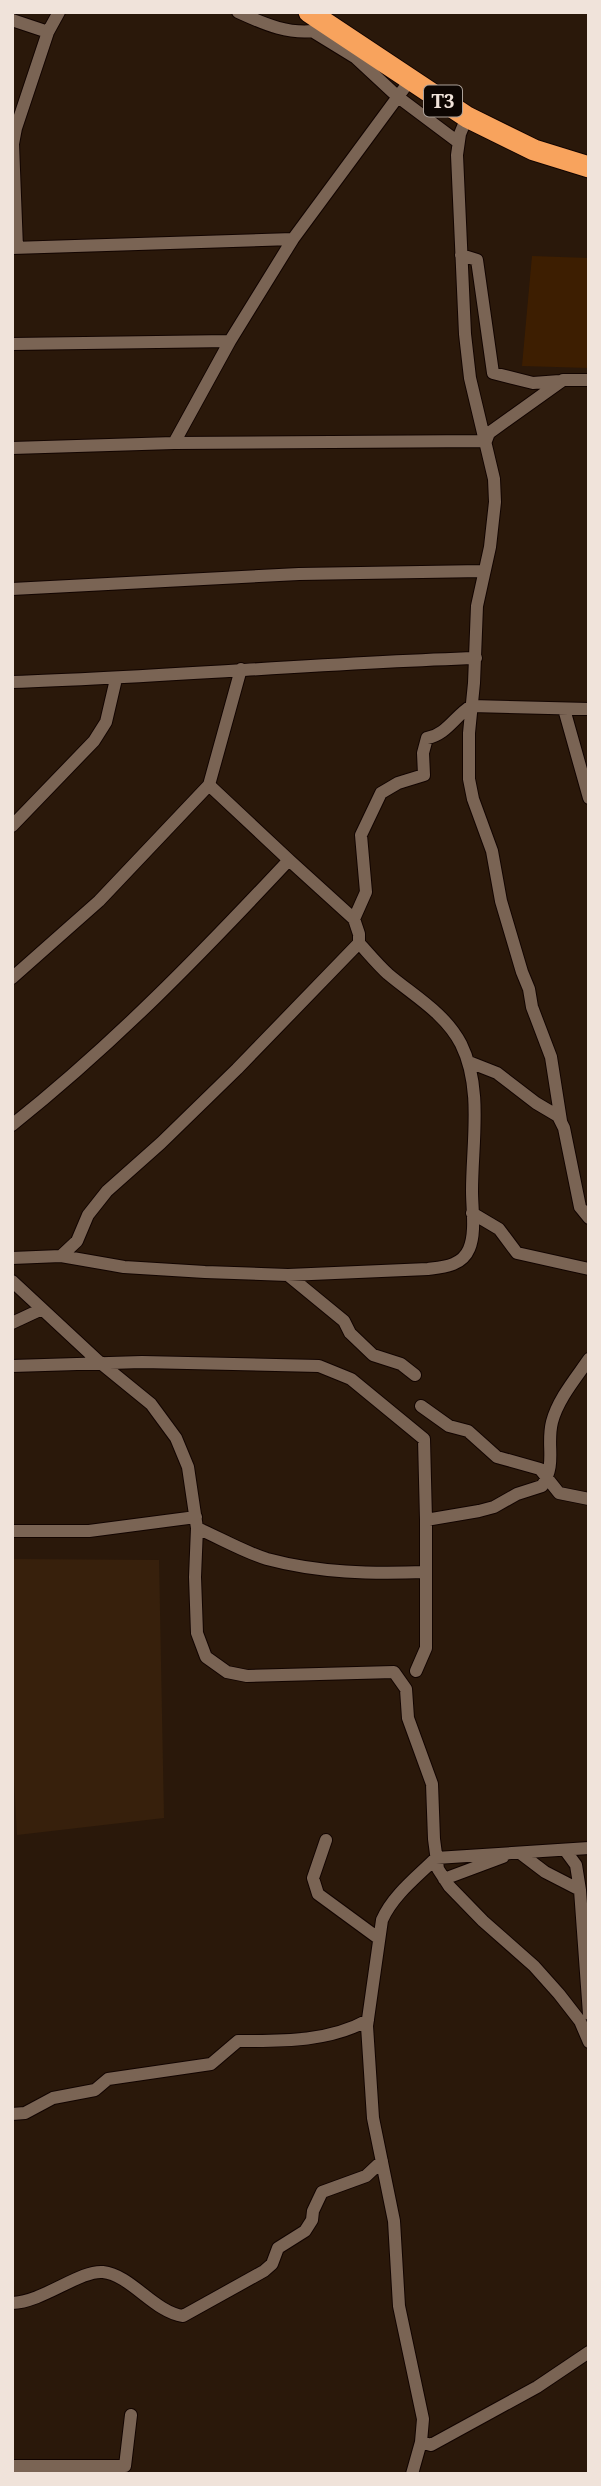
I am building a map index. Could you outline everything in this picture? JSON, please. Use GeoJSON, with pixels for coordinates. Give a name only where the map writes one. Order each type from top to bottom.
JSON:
{"type":"FeatureCollection","features":[{"type":"Feature","properties":{"kind":"highway","name":"T3"},"geometry":{"type":"LineString","coordinates":[[317,24],[411,79],[467,117],[534,150],[589,167]]}},
{"type":"Feature","properties":{"kind":"street"},"geometry":{"type":"LineString","coordinates":[[59,12],[48,32],[16,114],[13,144],[15,248],[293,239]]}},
{"type":"Feature","properties":{"kind":"street"},"geometry":{"type":"LineString","coordinates":[[238,12],[266,25],[289,30],[317,24],[398,97],[458,142]]}},
{"type":"Feature","properties":{"kind":"street"},"geometry":{"type":"LineString","coordinates":[[12,20],[48,32]]}},
{"type":"Feature","properties":{"kind":"street"},"geometry":{"type":"LineString","coordinates":[[174,443],[230,341],[293,239],[411,79]]}},
{"type":"Feature","properties":{"kind":"street"},"geometry":{"type":"LineString","coordinates":[[467,117],[458,142],[464,322],[470,377],[494,478],[495,502],[490,547],[477,606],[476,658],[467,760],[473,799],[487,834],[501,901],[551,1057],[561,1121],[580,1208],[589,1218]]}},
{"type":"Feature","properties":{"kind":"street"},"geometry":{"type":"LineString","coordinates":[[461,255],[477,260],[494,373],[533,383],[589,380]]}},
{"type":"Feature","properties":{"kind":"street"},"geometry":{"type":"LineString","coordinates":[[12,344],[230,341]]}},
{"type":"Feature","properties":{"kind":"street"},"geometry":{"type":"LineString","coordinates":[[486,441],[489,433],[563,380]]}},
{"type":"Feature","properties":{"kind":"street"},"geometry":{"type":"LineString","coordinates":[[12,448],[174,443],[486,441]]}},
{"type":"Feature","properties":{"kind":"street"},"geometry":{"type":"LineString","coordinates":[[12,589],[299,574],[483,571]]}},
{"type":"Feature","properties":{"kind":"street"},"geometry":{"type":"LineString","coordinates":[[12,682],[476,658]]}},
{"type":"Feature","properties":{"kind":"street"},"geometry":{"type":"LineString","coordinates":[[12,978],[99,901],[209,785],[241,669]]}},
{"type":"Feature","properties":{"kind":"street"},"geometry":{"type":"LineString","coordinates":[[12,826],[94,741],[106,722],[117,678]]}},
{"type":"Feature","properties":{"kind":"street"},"geometry":{"type":"LineString","coordinates":[[354,919],[366,892],[361,835],[380,793],[398,783],[424,775],[423,753],[427,738],[436,736],[449,726],[458,714],[471,706],[589,709]]}},
{"type":"Feature","properties":{"kind":"street"},"geometry":{"type":"LineString","coordinates":[[564,709],[589,798]]}},
{"type":"Feature","properties":{"kind":"street"},"geometry":{"type":"LineString","coordinates":[[12,1258],[61,1256],[135,1268],[288,1275],[428,1269],[449,1266],[462,1260],[469,1250],[474,1107],[468,1062],[460,1042],[446,1022],[387,973],[359,943],[354,919],[209,785]]}},
{"type":"Feature","properties":{"kind":"street"},"geometry":{"type":"LineString","coordinates":[[12,1125],[104,1048],[157,999],[289,860]]}},
{"type":"Feature","properties":{"kind":"street"},"geometry":{"type":"LineString","coordinates":[[61,1256],[77,1241],[88,1214],[107,1191],[247,1060],[359,943]]}},
{"type":"Feature","properties":{"kind":"street"},"geometry":{"type":"LineString","coordinates":[[468,1062],[507,1080],[527,1097],[555,1113],[561,1121]]}},
{"type":"Feature","properties":{"kind":"street"},"geometry":{"type":"LineString","coordinates":[[472,1213],[499,1229],[517,1252],[589,1269]]}},
{"type":"Feature","properties":{"kind":"street"},"geometry":{"type":"LineString","coordinates":[[288,1275],[344,1321],[350,1333],[373,1354],[401,1364],[415,1375]]}},
{"type":"Feature","properties":{"kind":"street"},"geometry":{"type":"LineString","coordinates":[[12,1281],[101,1363],[151,1404],[176,1438],[188,1467],[197,1522],[197,1633],[206,1657],[227,1672],[247,1676],[394,1672],[406,1689],[408,1718],[432,1784],[438,1869],[483,1921],[534,1966],[559,1994],[580,2021],[589,2042]]}},
{"type":"Feature","properties":{"kind":"street"},"geometry":{"type":"LineString","coordinates":[[12,1323],[42,1309]]}},
{"type":"Feature","properties":{"kind":"street"},"geometry":{"type":"LineString","coordinates":[[426,1520],[494,1507],[505,1499],[537,1489],[550,1472],[550,1433],[553,1419],[589,1359]]}},
{"type":"Feature","properties":{"kind":"street"},"geometry":{"type":"LineString","coordinates":[[12,1366],[101,1363],[318,1366],[351,1379],[424,1439],[426,1648],[416,1671]]}},
{"type":"Feature","properties":{"kind":"street"},"geometry":{"type":"LineString","coordinates":[[421,1406],[449,1426],[468,1431],[497,1457],[540,1469],[559,1493],[589,1499]]}},
{"type":"Feature","properties":{"kind":"street"},"geometry":{"type":"LineString","coordinates":[[12,1531],[89,1531],[197,1522],[265,1558],[339,1572],[425,1572]]}},
{"type":"Feature","properties":{"kind":"street"},"geometry":{"type":"LineString","coordinates":[[326,1840],[313,1878],[318,1894],[378,1938]]}},
{"type":"Feature","properties":{"kind":"street"},"geometry":{"type":"LineString","coordinates":[[412,2474],[421,2442],[423,2419],[399,2306],[394,2221],[373,2118],[368,2020],[382,1920],[387,1909],[436,1857],[589,1848]]}},
{"type":"Feature","properties":{"kind":"street"},"geometry":{"type":"LineString","coordinates":[[565,1850],[576,1865],[580,1891],[589,2014]]}},
{"type":"Feature","properties":{"kind":"street"},"geometry":{"type":"LineString","coordinates":[[444,1879],[517,1853]]}},
{"type":"Feature","properties":{"kind":"street"},"geometry":{"type":"LineString","coordinates":[[517,1853],[580,1891]]}},
{"type":"Feature","properties":{"kind":"street"},"geometry":{"type":"LineString","coordinates":[[12,2114],[25,2113],[53,2098],[95,2090],[108,2079],[211,2064],[238,2041],[290,2042],[355,2027],[368,2020]]}},
{"type":"Feature","properties":{"kind":"street"},"geometry":{"type":"LineString","coordinates":[[12,2304],[26,2303],[94,2272],[107,2273],[168,2312],[183,2316],[264,2271],[278,2255],[278,2248],[304,2231],[312,2220],[322,2192],[366,2176],[382,2161]]}},
{"type":"Feature","properties":{"kind":"street"},"geometry":{"type":"LineString","coordinates":[[421,2442],[431,2445],[537,2387],[589,2352]]}},
{"type":"Feature","properties":{"kind":"street"},"geometry":{"type":"LineString","coordinates":[[12,2466],[125,2466],[131,2416]]}},
{"type":"Feature","properties":{"kind":"shaded area"},"geometry":{"type":"Polygon","coordinates":[[[532,256],[589,258],[589,368],[522,366],[532,256]]]}},
{"type":"Feature","properties":{"kind":"shaded area"},"geometry":{"type":"Polygon","coordinates":[[[12,1559],[159,1560],[164,1818],[17,1835],[12,1741],[12,1559]]]}}]}
